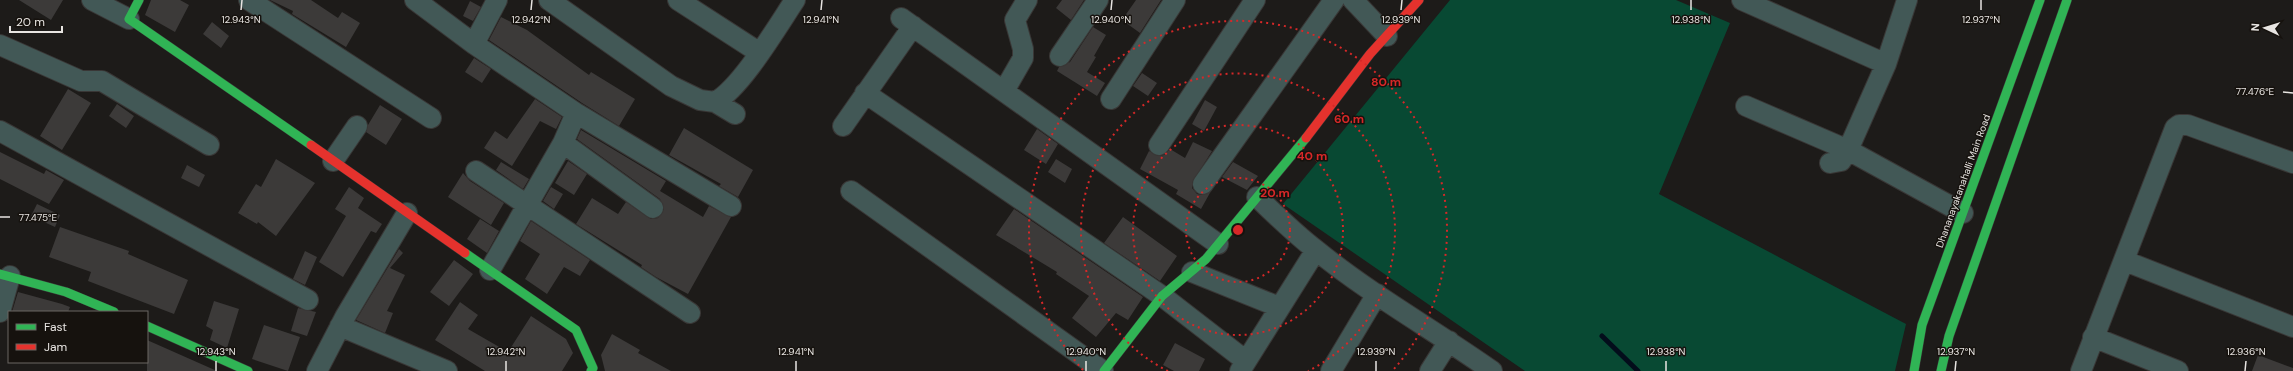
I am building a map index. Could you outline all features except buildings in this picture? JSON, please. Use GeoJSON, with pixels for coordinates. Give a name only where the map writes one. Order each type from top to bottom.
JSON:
{"type":"FeatureCollection","features":[{"type":"Feature","properties":{"kind":"street"},"geometry":{"type":"LineString","coordinates":[[92,0],[129,19],[576,330],[593,368],[591,371]]}},
{"type":"Feature","properties":{"kind":"street"},"geometry":{"type":"LineString","coordinates":[[129,19],[139,0]]}},
{"type":"Feature","properties":{"kind":"street"},"geometry":{"type":"LineString","coordinates":[[248,0],[431,118]]}},
{"type":"Feature","properties":{"kind":"street"},"geometry":{"type":"LineString","coordinates":[[415,0],[474,44],[576,113],[731,206]]}},
{"type":"Feature","properties":{"kind":"street"},"geometry":{"type":"LineString","coordinates":[[474,44],[497,0]]}},
{"type":"Feature","properties":{"kind":"street"},"geometry":{"type":"LineString","coordinates":[[549,0],[671,86],[700,100],[715,102],[735,114]]}},
{"type":"Feature","properties":{"kind":"street"},"geometry":{"type":"LineString","coordinates":[[678,0],[760,53]]}},
{"type":"Feature","properties":{"kind":"street"},"geometry":{"type":"LineString","coordinates":[[715,102],[724,97],[760,53],[795,0]]}},
{"type":"Feature","properties":{"kind":"street"},"geometry":{"type":"LineString","coordinates":[[1004,91],[1023,58],[1023,49],[1015,20],[1027,0]]}},
{"type":"Feature","properties":{"kind":"street"},"geometry":{"type":"LineString","coordinates":[[1060,56],[1098,0]]}},
{"type":"Feature","properties":{"kind":"street"},"geometry":{"type":"LineString","coordinates":[[1111,99],[1175,0]]}},
{"type":"Feature","properties":{"kind":"street"},"geometry":{"type":"LineString","coordinates":[[1158,145],[1255,0]]}},
{"type":"Feature","properties":{"kind":"street"},"geometry":{"type":"LineString","coordinates":[[1203,184],[1334,0]]}},
{"type":"Feature","properties":{"kind":"street"},"geometry":{"type":"LineString","coordinates":[[1353,0],[1386,36]]}},
{"type":"Feature","properties":{"kind":"street"},"geometry":{"type":"LineString","coordinates":[[851,191],[1104,371],[1162,296],[1192,272],[1218,244],[1386,36],[1419,0]]}},
{"type":"Feature","properties":{"kind":"street"},"geometry":{"type":"LineString","coordinates":[[1742,0],[1886,64]]}},
{"type":"Feature","properties":{"kind":"street"},"geometry":{"type":"LineString","coordinates":[[1830,163],[1841,162],[1848,150],[1886,64],[1907,0]]}},
{"type":"Feature","properties":{"kind":"street","name":"Dhananayakanahalli Main Road"},"geometry":{"type":"LineString","coordinates":[[1914,371],[1922,325],[2040,0]]}},
{"type":"Feature","properties":{"kind":"street"},"geometry":{"type":"LineString","coordinates":[[1941,371],[1949,336],[2067,0]]}},
{"type":"Feature","properties":{"kind":"street"},"geometry":{"type":"LineString","coordinates":[[843,126],[865,93],[907,22],[1218,244]]}},
{"type":"Feature","properties":{"kind":"street"},"geometry":{"type":"LineString","coordinates":[[0,45],[81,81],[102,81],[209,145]]}},
{"type":"Feature","properties":{"kind":"street"},"geometry":{"type":"LineString","coordinates":[[865,93],[1162,296],[1243,366],[1316,250]]}},
{"type":"Feature","properties":{"kind":"street"},"geometry":{"type":"LineString","coordinates":[[1746,106],[1848,150],[1963,213]]}},
{"type":"Feature","properties":{"kind":"street"},"geometry":{"type":"LineString","coordinates":[[490,270],[563,143],[576,113]]}},
{"type":"Feature","properties":{"kind":"street"},"geometry":{"type":"LineString","coordinates":[[2081,371],[2093,337],[2125,261],[2146,200],[2175,128],[2179,125],[2188,125],[2293,163]]}},
{"type":"Feature","properties":{"kind":"street"},"geometry":{"type":"LineString","coordinates":[[333,161],[357,126]]}},
{"type":"Feature","properties":{"kind":"street"},"geometry":{"type":"LineString","coordinates":[[0,131],[308,300]]}},
{"type":"Feature","properties":{"kind":"street"},"geometry":{"type":"LineString","coordinates":[[563,143],[653,208]]}},
{"type":"Feature","properties":{"kind":"street"},"geometry":{"type":"LineString","coordinates":[[476,171],[526,206],[690,313]]}},
{"type":"Feature","properties":{"kind":"street"},"geometry":{"type":"LineString","coordinates":[[1257,197],[1316,250],[1377,294],[1449,340],[1492,371]]}},
{"type":"Feature","properties":{"kind":"street"},"geometry":{"type":"LineString","coordinates":[[317,371],[340,326],[407,213]]}},
{"type":"Feature","properties":{"kind":"street"},"geometry":{"type":"LineString","coordinates":[[2125,261],[2293,327]]}},
{"type":"Feature","properties":{"kind":"street"},"geometry":{"type":"LineString","coordinates":[[1192,272],[1279,307]]}},
{"type":"Feature","properties":{"kind":"street"},"geometry":{"type":"LineString","coordinates":[[0,312],[5,275],[66,292],[112,311]]}},
{"type":"Feature","properties":{"kind":"street"},"geometry":{"type":"LineString","coordinates":[[1332,371],[1377,294]]}},
{"type":"Feature","properties":{"kind":"street"},"geometry":{"type":"LineString","coordinates":[[148,326],[248,371]]}},
{"type":"Feature","properties":{"kind":"street"},"geometry":{"type":"LineString","coordinates":[[340,326],[447,371]]}},
{"type":"Feature","properties":{"kind":"street"},"geometry":{"type":"LineString","coordinates":[[2093,337],[2178,371]]}},
{"type":"Feature","properties":{"kind":"street"},"geometry":{"type":"LineString","coordinates":[[1430,371],[1449,340]]}},
{"type":"Feature","properties":{"kind":"green space"},"geometry":{"type":"Polygon","coordinates":[[[1450,0],[1676,0],[1730,23],[1659,194],[1906,324],[1895,371],[1525,371],[1283,204],[1450,0]]]}},
{"type":"Feature","properties":{"kind":"waterway"},"geometry":{"type":"LineString","coordinates":[[1602,336],[1638,371]]}},
{"type":"Feature","properties":{"kind":"traffic: fast"},"geometry":{"type":"LineString","coordinates":[[139,0],[129,19],[311,145]]}},
{"type":"Feature","properties":{"kind":"traffic: fast"},"geometry":{"type":"LineString","coordinates":[[1914,371],[1922,325],[2040,0]]}},
{"type":"Feature","properties":{"kind":"traffic: fast"},"geometry":{"type":"LineString","coordinates":[[1941,371],[1949,336],[2067,0]]}},
{"type":"Feature","properties":{"kind":"traffic: fast"},"geometry":{"type":"LineString","coordinates":[[1104,371],[1162,296],[1206,259],[1306,138]]}},
{"type":"Feature","properties":{"kind":"traffic: fast"},"geometry":{"type":"LineString","coordinates":[[465,253],[576,330],[593,368],[591,371]]}},
{"type":"Feature","properties":{"kind":"traffic: fast"},"geometry":{"type":"LineString","coordinates":[[0,274],[66,292],[112,311]]}},
{"type":"Feature","properties":{"kind":"traffic: fast"},"geometry":{"type":"LineString","coordinates":[[148,326],[248,371]]}},
{"type":"Feature","properties":{"kind":"traffic: jam"},"geometry":{"type":"LineString","coordinates":[[1306,138],[1370,54],[1419,0]]}},
{"type":"Feature","properties":{"kind":"traffic: jam"},"geometry":{"type":"LineString","coordinates":[[311,145],[465,253]]}}]}
